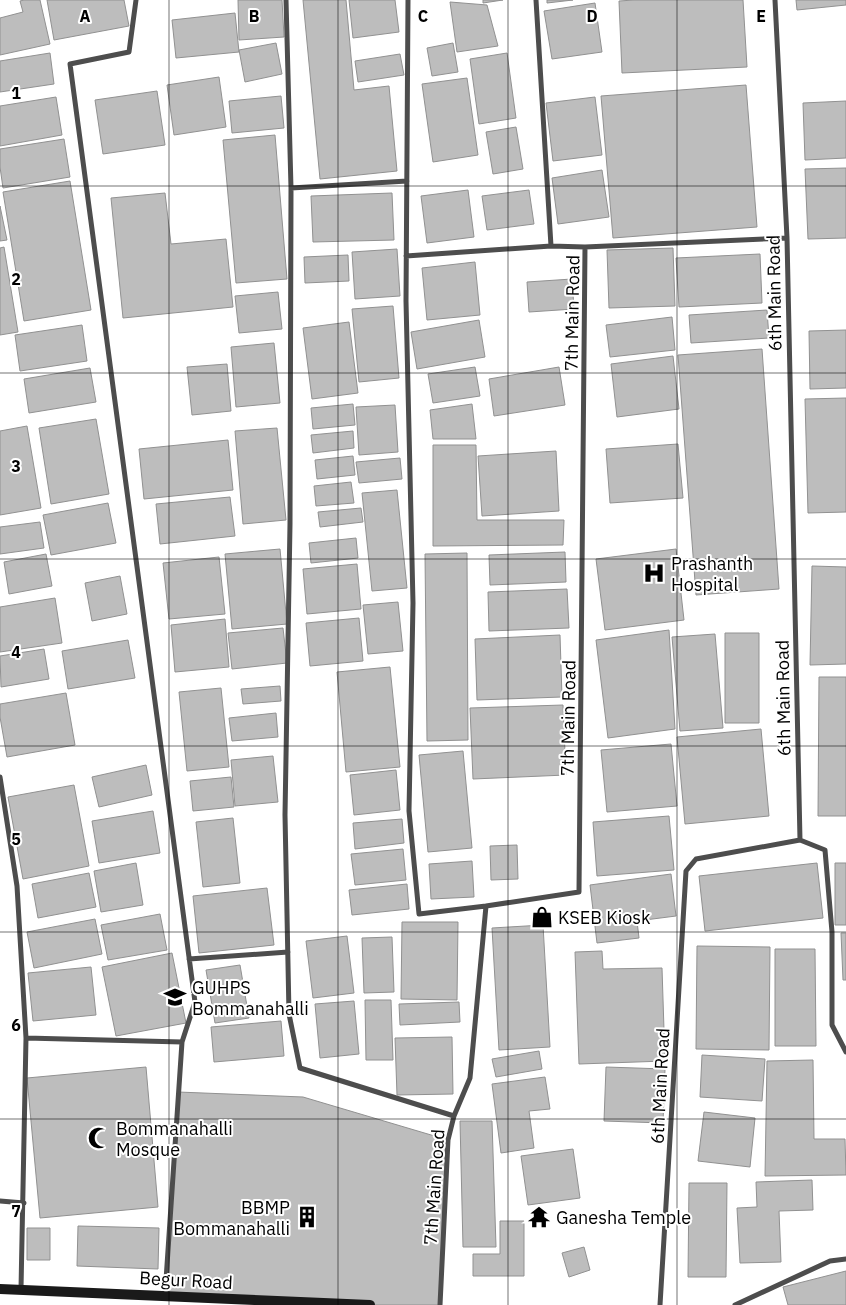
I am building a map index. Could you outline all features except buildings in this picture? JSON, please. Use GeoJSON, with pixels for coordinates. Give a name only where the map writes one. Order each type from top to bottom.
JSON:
{"type":"FeatureCollection","features":[{"type":"Feature","properties":{"kind":"main road","name":"Begur Road"},"geometry":{"type":"LineString","coordinates":[[0,1289],[370,1305]]}},
{"type":"Feature","properties":{"kind":"street"},"geometry":{"type":"LineString","coordinates":[[136,0],[129,52],[70,64],[195,1002],[182,1042],[165,1295]]}},
{"type":"Feature","properties":{"kind":"street"},"geometry":{"type":"LineString","coordinates":[[286,0],[291,188],[290,524],[285,815],[289,1014],[300,1068],[454,1116]]}},
{"type":"Feature","properties":{"kind":"street"},"geometry":{"type":"LineString","coordinates":[[408,0],[406,256],[413,602],[409,811],[419,914],[486,906]]}},
{"type":"Feature","properties":{"kind":"street"},"geometry":{"type":"LineString","coordinates":[[536,0],[551,246]]}},
{"type":"Feature","properties":{"kind":"street","name":"6th Main Road"},"geometry":{"type":"LineString","coordinates":[[660,1305],[686,871],[696,859],[800,840],[787,238],[775,0]]}},
{"type":"Feature","properties":{"kind":"street"},"geometry":{"type":"LineString","coordinates":[[291,188],[407,181]]}},
{"type":"Feature","properties":{"kind":"street","name":"7th Main Road"},"geometry":{"type":"LineString","coordinates":[[440,1305],[448,1140],[454,1116],[470,1078],[486,906],[579,892],[585,248],[787,238]]}},
{"type":"Feature","properties":{"kind":"street"},"geometry":{"type":"LineString","coordinates":[[406,256],[551,246],[585,248]]}},
{"type":"Feature","properties":{"kind":"street"},"geometry":{"type":"LineString","coordinates":[[0,776],[16,886],[26,1038],[21,1289]]}},
{"type":"Feature","properties":{"kind":"street"},"geometry":{"type":"LineString","coordinates":[[800,840],[825,850],[832,932],[832,1025],[846,1052]]}},
{"type":"Feature","properties":{"kind":"street"},"geometry":{"type":"LineString","coordinates":[[189,960],[288,952]]}},
{"type":"Feature","properties":{"kind":"street"},"geometry":{"type":"LineString","coordinates":[[26,1038],[182,1042]]}},
{"type":"Feature","properties":{"kind":"street"},"geometry":{"type":"LineString","coordinates":[[0,1201],[24,1203]]}},
{"type":"Feature","properties":{"kind":"street"},"geometry":{"type":"LineString","coordinates":[[735,1305],[830,1261],[846,1259]]}},
{"type":"Feature","properties":{"kind":"place","name":"Prashanth Hospital"},"geometry":{"type":"Point","coordinates":[654,573]}},
{"type":"Feature","properties":{"kind":"place","name":"KSEB Kiosk"},"geometry":{"type":"Point","coordinates":[542,917]}},
{"type":"Feature","properties":{"kind":"place","name":"GUHPS Bommanahalli"},"geometry":{"type":"Point","coordinates":[175,997]}},
{"type":"Feature","properties":{"kind":"place","name":"Bommanahalli Mosque"},"geometry":{"type":"Point","coordinates":[99,1138]}},
{"type":"Feature","properties":{"kind":"place","name":"BBMP Bommanahalli"},"geometry":{"type":"Point","coordinates":[307,1217]}},
{"type":"Feature","properties":{"kind":"place","name":"Ganesha Temple"},"geometry":{"type":"Point","coordinates":[539,1217]}}]}
